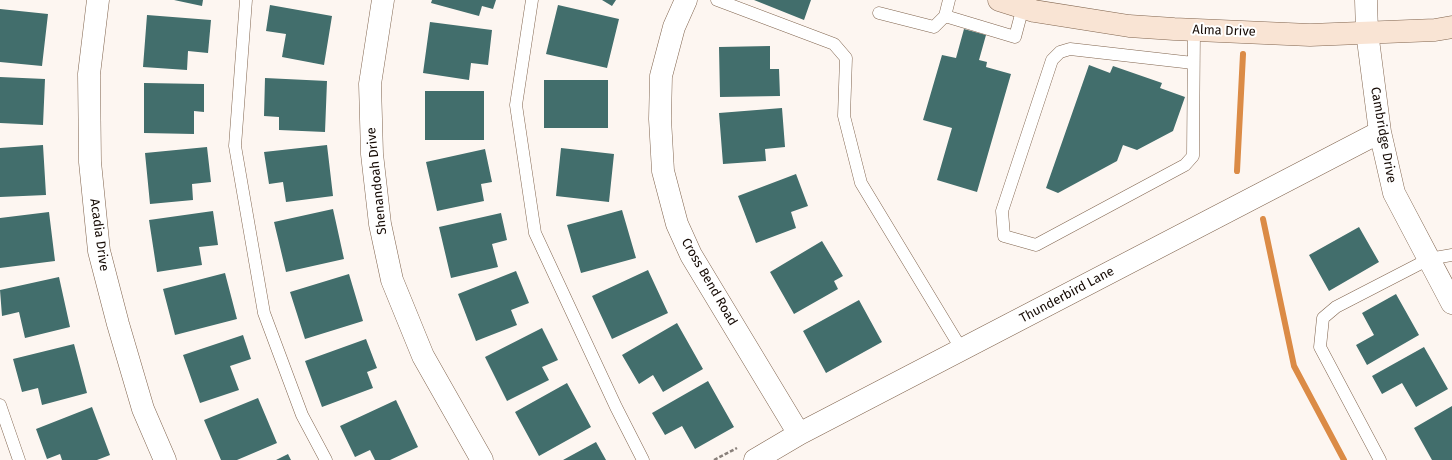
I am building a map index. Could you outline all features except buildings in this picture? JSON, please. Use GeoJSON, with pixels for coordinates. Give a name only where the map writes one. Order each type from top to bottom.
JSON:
{"type":"FeatureCollection","features":[{"type":"Feature","properties":{"kind":"main road","name":"Alma Drive"},"geometry":{"type":"LineString","coordinates":[[1000,0],[1034,11],[1129,26],[1194,30],[1310,35],[1435,30],[1452,27]]}},
{"type":"Feature","properties":{"kind":"street","name":"Acadia Drive"},"geometry":{"type":"LineString","coordinates":[[98,0],[89,74],[90,162],[99,252],[143,409],[165,460]]}},
{"type":"Feature","properties":{"kind":"street","name":"Shenandoah Drive"},"geometry":{"type":"LineString","coordinates":[[383,0],[370,84],[372,154],[380,224],[392,280],[422,356],[482,460]]}},
{"type":"Feature","properties":{"kind":"street","name":"Cross Bend Road"},"geometry":{"type":"LineString","coordinates":[[686,0],[674,27],[661,76],[660,119],[663,171],[677,224],[691,255],[799,434]]}},
{"type":"Feature","properties":{"kind":"street","name":"Cambridge Drive"},"geometry":{"type":"LineString","coordinates":[[1366,0],[1366,32],[1380,132],[1394,193],[1452,303]]}},
{"type":"Feature","properties":{"kind":"street","name":"Thunderbird Lane"},"geometry":{"type":"LineString","coordinates":[[755,460],[799,434],[1380,132]]}},
{"type":"Feature","properties":{"kind":"lane"},"geometry":{"type":"LineString","coordinates":[[246,0],[235,146],[264,313],[302,415],[326,460]]}},
{"type":"Feature","properties":{"kind":"lane"},"geometry":{"type":"LineString","coordinates":[[532,0],[516,105],[535,233],[643,460]]}},
{"type":"Feature","properties":{"kind":"lane"},"geometry":{"type":"LineString","coordinates":[[717,0],[834,44],[846,58],[844,116],[861,183],[962,350]]}},
{"type":"Feature","properties":{"kind":"lane"},"geometry":{"type":"LineString","coordinates":[[879,13],[934,28],[945,16],[949,0]]}},
{"type":"Feature","properties":{"kind":"lane"},"geometry":{"type":"LineString","coordinates":[[945,16],[1015,37],[1023,7]]}},
{"type":"Feature","properties":{"kind":"lane"},"geometry":{"type":"LineString","coordinates":[[1193,63],[1070,49],[1060,52],[1052,60],[1002,211],[1004,236],[1036,245],[1185,166],[1193,156],[1194,30]]}},
{"type":"Feature","properties":{"kind":"lane"},"geometry":{"type":"LineString","coordinates":[[1380,460],[1320,347],[1323,318],[1336,308],[1429,259],[1452,255]]}},
{"type":"Feature","properties":{"kind":"lane"},"geometry":{"type":"LineString","coordinates":[[0,405],[19,460]]}},
{"type":"Feature","properties":{"kind":"waterway"},"geometry":{"type":"LineString","coordinates":[[1237,171],[1243,54]]}},
{"type":"Feature","properties":{"kind":"waterway"},"geometry":{"type":"LineString","coordinates":[[1263,219],[1294,366],[1344,460]]}}]}
